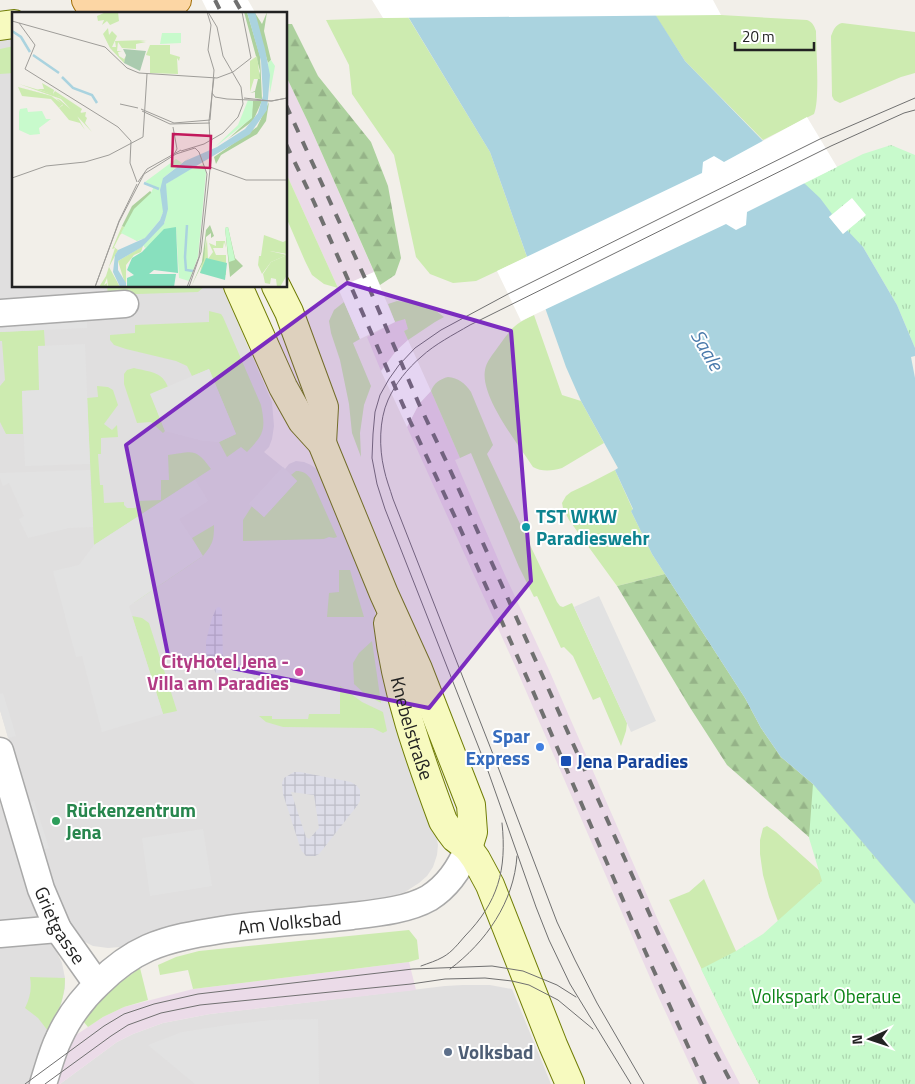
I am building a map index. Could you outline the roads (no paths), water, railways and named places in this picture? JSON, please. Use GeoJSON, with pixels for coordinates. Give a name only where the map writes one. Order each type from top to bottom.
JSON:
{"type":"FeatureCollection","features":[{"type":"Feature","properties":{"kind":"main road"},"geometry":{"type":"LineString","coordinates":[[89,10],[177,0]]}},
{"type":"Feature","properties":{"kind":"main road","name":"Knebelstraße"},"geometry":{"type":"LineString","coordinates":[[239,288],[283,387],[302,421],[322,443],[384,594],[391,647],[406,715],[444,821],[455,838],[468,848],[490,885],[570,1084]]}},
{"type":"Feature","properties":{"kind":"main road","name":"Knebelstraße"},"geometry":{"type":"LineString","coordinates":[[277,288],[289,312],[324,407],[322,443]]}},
{"type":"Feature","properties":{"kind":"street"},"geometry":{"type":"LineString","coordinates":[[0,313],[125,304]]}},
{"type":"Feature","properties":{"kind":"street","name":"Grietgasse"},"geometry":{"type":"LineString","coordinates":[[0,751],[41,889],[58,929],[97,984],[80,1003],[68,1022],[59,1038],[41,1082]]}},
{"type":"Feature","properties":{"kind":"street","name":"Am Volksbad"},"geometry":{"type":"LineString","coordinates":[[97,984],[112,971],[147,949],[183,936],[257,924],[372,913],[418,903],[430,897],[452,878],[468,848]]}},
{"type":"Feature","properties":{"kind":"street"},"geometry":{"type":"LineString","coordinates":[[0,934],[58,929]]}},
{"type":"Feature","properties":{"kind":"water","name":"Saale"},"geometry":{"type":"Polygon","coordinates":[[[398,0],[646,0],[685,61],[820,198],[832,214],[829,217],[843,234],[847,230],[863,247],[897,305],[915,348],[915,356],[911,357],[915,378],[915,904],[813,784],[781,757],[652,554],[631,511],[633,509],[615,470],[618,468],[581,401],[566,367],[490,152],[398,0]]]}},
{"type":"Feature","properties":{"kind":"tram line"},"geometry":{"type":"LineString","coordinates":[[631,1084],[570,984],[536,907],[488,771],[385,509],[377,484],[372,458],[375,412],[380,395],[399,365],[415,348],[441,330],[508,294],[820,139],[915,98]]}},
{"type":"Feature","properties":{"kind":"tram line"},"geometry":{"type":"LineString","coordinates":[[644,1084],[597,1003],[557,922],[393,499],[381,452],[381,425],[385,408],[398,382],[416,361],[426,352],[470,325],[831,146],[904,113],[915,110]]}},
{"type":"Feature","properties":{"kind":"tram line"},"geometry":{"type":"LineString","coordinates":[[421,966],[438,960],[449,953],[476,923],[493,898],[498,884],[503,856],[502,823]]}},
{"type":"Feature","properties":{"kind":"tram line"},"geometry":{"type":"LineString","coordinates":[[450,969],[475,946],[496,920],[510,889],[515,873],[517,856]]}},
{"type":"Feature","properties":{"kind":"tram line"},"geometry":{"type":"LineString","coordinates":[[25,1084],[104,1026],[124,1014],[154,1004],[198,994],[413,969],[492,966],[523,971],[557,985],[576,997]]}},
{"type":"Feature","properties":{"kind":"tram line"},"geometry":{"type":"LineString","coordinates":[[45,1084],[128,1025],[161,1013],[200,1005],[445,979],[485,978],[529,985],[558,1000],[593,1029]]}},
{"type":"Feature","properties":{"kind":"railway"},"geometry":{"type":"LineString","coordinates":[[215,0],[221,12]]}},
{"type":"Feature","properties":{"kind":"railway"},"geometry":{"type":"LineString","coordinates":[[235,0],[242,12]]}},
{"type":"Feature","properties":{"kind":"railway"},"geometry":{"type":"LineString","coordinates":[[288,109],[663,944],[732,1084]]}},
{"type":"Feature","properties":{"kind":"railway"},"geometry":{"type":"LineString","coordinates":[[288,148],[532,689],[645,951],[705,1084]]}},
{"type":"Feature","properties":{"kind":"place","name":"TST WKW Paradieswehr"},"geometry":{"type":"Point","coordinates":[526,527]}},
{"type":"Feature","properties":{"kind":"place","name":"CityHotel Jena - Villa am Paradies"},"geometry":{"type":"Point","coordinates":[299,672]}},
{"type":"Feature","properties":{"kind":"place","name":"Spar Express"},"geometry":{"type":"Point","coordinates":[540,747]}},
{"type":"Feature","properties":{"kind":"place","name":"Jena Paradies"},"geometry":{"type":"Point","coordinates":[566,761]}},
{"type":"Feature","properties":{"kind":"place","name":"Rückenzentrum Jena"},"geometry":{"type":"Point","coordinates":[56,821]}},
{"type":"Feature","properties":{"kind":"place","name":"Volksbad"},"geometry":{"type":"Point","coordinates":[448,1052]}},
{"type":"Feature","properties":{"kind":"park label","name":"Volkspark Oberaue"},"geometry":{"type":"Point","coordinates":[826,996]}}]}
